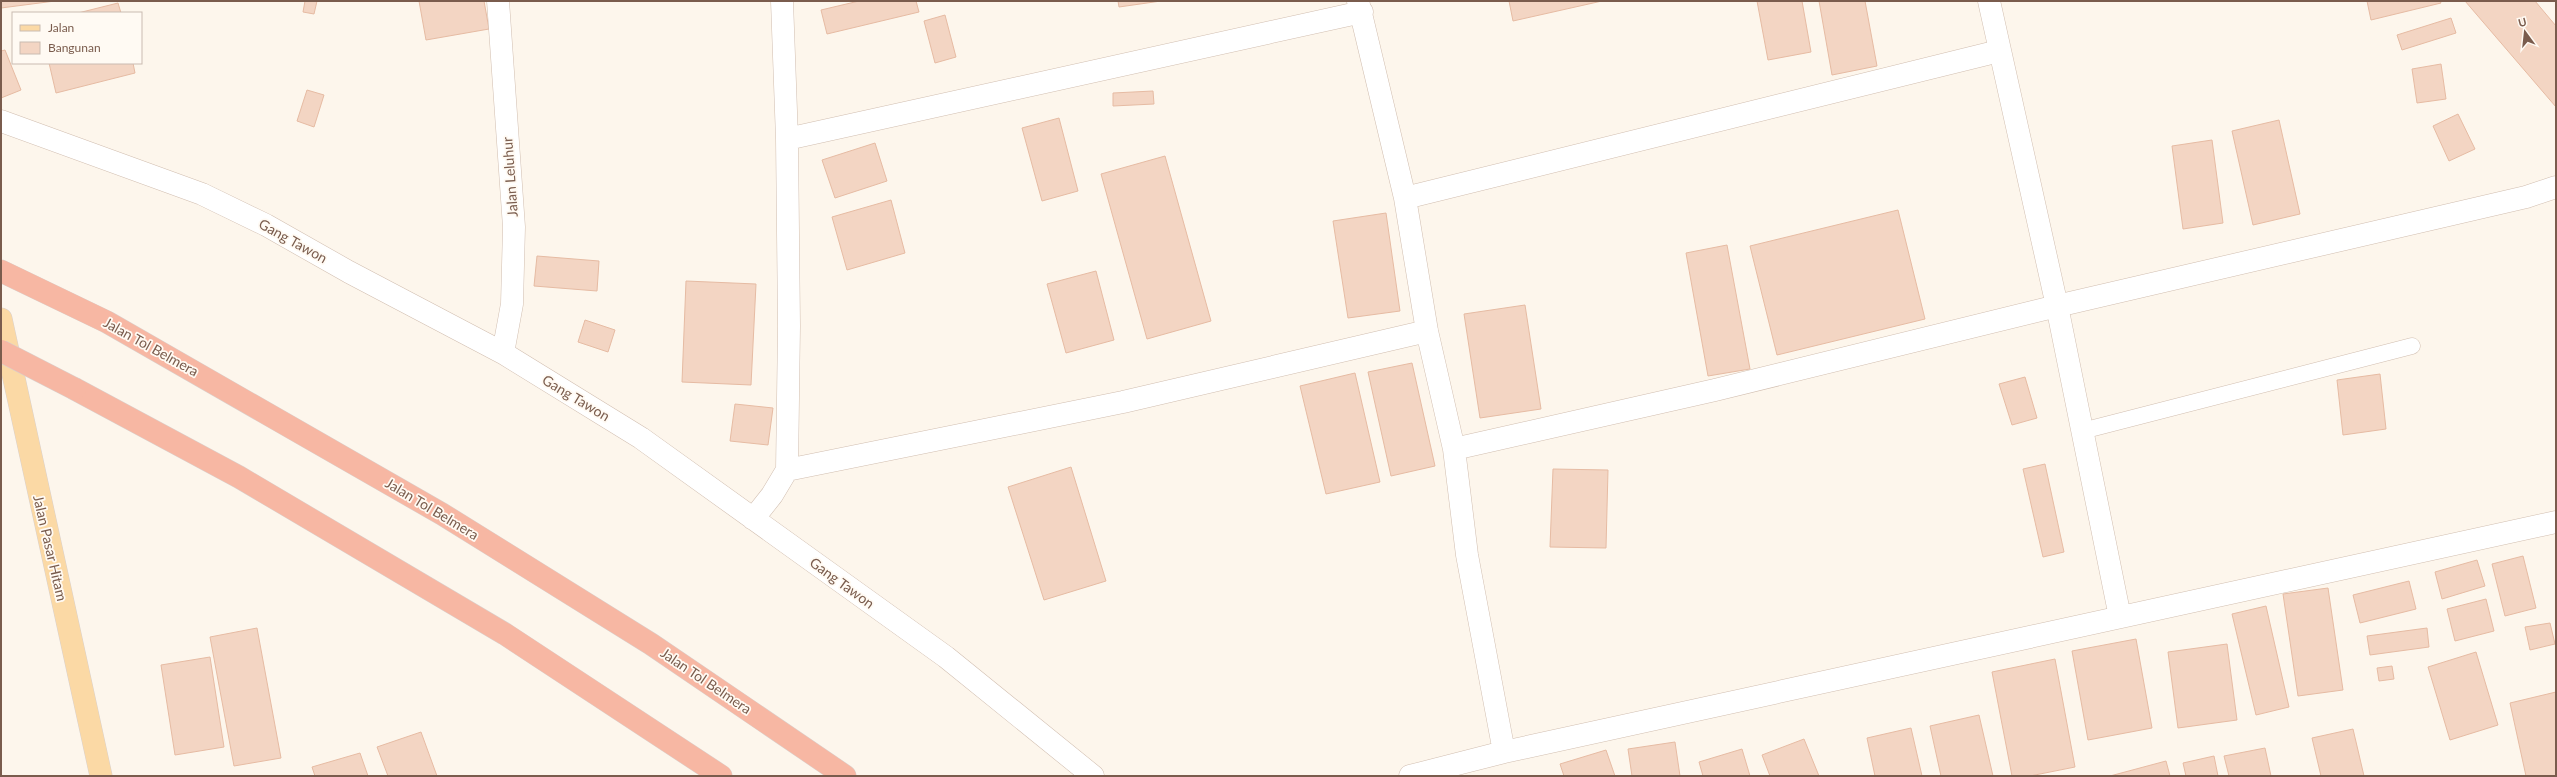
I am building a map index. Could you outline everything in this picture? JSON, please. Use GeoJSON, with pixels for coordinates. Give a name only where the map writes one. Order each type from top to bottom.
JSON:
{"type":"FeatureCollection","features":[{"type":"Feature","properties":{"kind":"highway","name":"Jalan Tol Belmera"},"geometry":{"type":"LineString","coordinates":[[1,271],[106,322],[442,514],[651,644],[845,776]]}},
{"type":"Feature","properties":{"kind":"highway"},"geometry":{"type":"LineString","coordinates":[[1,351],[75,389],[239,478],[505,634],[721,776]]}},
{"type":"Feature","properties":{"kind":"main road","name":"Jalan Pasar Hitam"},"geometry":{"type":"LineString","coordinates":[[1,319],[101,776]]}},
{"type":"Feature","properties":{"kind":"street","name":"Jalan Leluhur"},"geometry":{"type":"LineString","coordinates":[[498,1],[514,228],[512,304],[503,353]]}},
{"type":"Feature","properties":{"kind":"street"},"geometry":{"type":"LineString","coordinates":[[753,519],[787,470],[789,326],[787,139],[782,1]]}},
{"type":"Feature","properties":{"kind":"street"},"geometry":{"type":"LineString","coordinates":[[1989,1],[2057,306],[2120,617]]}},
{"type":"Feature","properties":{"kind":"street"},"geometry":{"type":"LineString","coordinates":[[787,139],[1360,7],[1405,198],[1427,331],[1454,449],[1467,555],[1504,752]]}},
{"type":"Feature","properties":{"kind":"street"},"geometry":{"type":"LineString","coordinates":[[1405,198],[1999,51]]}},
{"type":"Feature","properties":{"kind":"street","name":"Gang Tawon"},"geometry":{"type":"LineString","coordinates":[[1,121],[202,194],[266,225],[503,353],[641,438],[946,657],[1093,776]]}},
{"type":"Feature","properties":{"kind":"street"},"geometry":{"type":"LineString","coordinates":[[1454,449],[1715,390],[2057,306],[2398,228],[2526,197],[2556,188]]}},
{"type":"Feature","properties":{"kind":"street"},"geometry":{"type":"LineString","coordinates":[[787,470],[1123,402],[1427,331]]}},
{"type":"Feature","properties":{"kind":"street"},"geometry":{"type":"LineString","coordinates":[[1410,776],[1504,752],[2556,522]]}},
{"type":"Feature","properties":{"kind":"lane"},"geometry":{"type":"LineString","coordinates":[[2082,431],[2412,346]]}},
{"type":"Feature","properties":{"kind":"building"},"geometry":{"type":"Polygon","coordinates":[[[1,1],[55,1],[1,8],[1,1]]]}},
{"type":"Feature","properties":{"kind":"building"},"geometry":{"type":"Polygon","coordinates":[[[305,1],[317,1],[314,14],[303,12],[305,1]]]}},
{"type":"Feature","properties":{"kind":"building"},"geometry":{"type":"Polygon","coordinates":[[[419,1],[484,1],[489,29],[426,40],[419,1]]]}},
{"type":"Feature","properties":{"kind":"building"},"geometry":{"type":"Polygon","coordinates":[[[859,1],[916,1],[919,12],[827,34],[821,10],[859,1]]]}},
{"type":"Feature","properties":{"kind":"building"},"geometry":{"type":"Polygon","coordinates":[[[1118,1],[1161,1],[1119,7],[1118,1]]]}},
{"type":"Feature","properties":{"kind":"building"},"geometry":{"type":"Polygon","coordinates":[[[1509,1],[1602,1],[1513,21],[1509,1]]]}},
{"type":"Feature","properties":{"kind":"building"},"geometry":{"type":"Polygon","coordinates":[[[1757,1],[1802,1],[1811,52],[1768,60],[1757,1]]]}},
{"type":"Feature","properties":{"kind":"building"},"geometry":{"type":"Polygon","coordinates":[[[1819,1],[1865,1],[1877,66],[1832,75],[1819,1]]]}},
{"type":"Feature","properties":{"kind":"building"},"geometry":{"type":"Polygon","coordinates":[[[2367,1],[2440,1],[2441,3],[2371,20],[2367,1]]]}},
{"type":"Feature","properties":{"kind":"building"},"geometry":{"type":"Polygon","coordinates":[[[2465,1],[2535,1],[2556,26],[2556,107],[2465,1]]]}},
{"type":"Feature","properties":{"kind":"building"},"geometry":{"type":"Polygon","coordinates":[[[118,3],[121,12],[82,12],[118,3]]]}},
{"type":"Feature","properties":{"kind":"building"},"geometry":{"type":"Polygon","coordinates":[[[945,15],[956,57],[935,63],[924,21],[945,15]]]}},
{"type":"Feature","properties":{"kind":"building"},"geometry":{"type":"Polygon","coordinates":[[[2451,18],[2456,33],[2402,50],[2397,35],[2451,18]]]}},
{"type":"Feature","properties":{"kind":"building"},"geometry":{"type":"Polygon","coordinates":[[[5,50],[21,90],[1,98],[1,51],[5,50]]]}},
{"type":"Feature","properties":{"kind":"building"},"geometry":{"type":"Polygon","coordinates":[[[49,64],[133,64],[135,73],[56,93],[49,64]]]}},
{"type":"Feature","properties":{"kind":"building"},"geometry":{"type":"Polygon","coordinates":[[[2441,64],[2446,99],[2417,103],[2412,69],[2441,64]]]}},
{"type":"Feature","properties":{"kind":"building"},"geometry":{"type":"Polygon","coordinates":[[[307,90],[324,95],[314,127],[297,121],[307,90]]]}},
{"type":"Feature","properties":{"kind":"building"},"geometry":{"type":"Polygon","coordinates":[[[1153,91],[1154,104],[1113,106],[1113,93],[1153,91]]]}},
{"type":"Feature","properties":{"kind":"building"},"geometry":{"type":"Polygon","coordinates":[[[2458,114],[2475,149],[2449,161],[2433,126],[2458,114]]]}},
{"type":"Feature","properties":{"kind":"building"},"geometry":{"type":"Polygon","coordinates":[[[1059,118],[1078,191],[1042,201],[1022,128],[1059,118]]]}},
{"type":"Feature","properties":{"kind":"building"},"geometry":{"type":"Polygon","coordinates":[[[2279,120],[2300,214],[2253,225],[2232,131],[2279,120]]]}},
{"type":"Feature","properties":{"kind":"building"},"geometry":{"type":"Polygon","coordinates":[[[2212,140],[2223,223],[2183,229],[2172,146],[2212,140]]]}},
{"type":"Feature","properties":{"kind":"building"},"geometry":{"type":"Polygon","coordinates":[[[875,143],[887,181],[835,198],[822,160],[875,143]]]}},
{"type":"Feature","properties":{"kind":"building"},"geometry":{"type":"Polygon","coordinates":[[[1165,156],[1211,321],[1147,339],[1101,174],[1165,156]]]}},
{"type":"Feature","properties":{"kind":"building"},"geometry":{"type":"Polygon","coordinates":[[[891,200],[905,253],[847,270],[832,217],[891,200]]]}},
{"type":"Feature","properties":{"kind":"building"},"geometry":{"type":"Polygon","coordinates":[[[1898,210],[1925,319],[1777,355],[1750,246],[1898,210]]]}},
{"type":"Feature","properties":{"kind":"building"},"geometry":{"type":"Polygon","coordinates":[[[1386,213],[1400,311],[1348,318],[1333,221],[1386,213]]]}},
{"type":"Feature","properties":{"kind":"building"},"geometry":{"type":"Polygon","coordinates":[[[1727,245],[1750,369],[1708,376],[1686,253],[1727,245]]]}},
{"type":"Feature","properties":{"kind":"building"},"geometry":{"type":"Polygon","coordinates":[[[537,256],[599,261],[597,291],[534,286],[537,256]]]}},
{"type":"Feature","properties":{"kind":"building"},"geometry":{"type":"Polygon","coordinates":[[[1096,271],[1114,340],[1066,353],[1047,284],[1096,271]]]}},
{"type":"Feature","properties":{"kind":"building"},"geometry":{"type":"Polygon","coordinates":[[[686,281],[756,284],[751,385],[682,382],[686,281]]]}},
{"type":"Feature","properties":{"kind":"building"},"geometry":{"type":"Polygon","coordinates":[[[1525,305],[1541,409],[1480,418],[1464,314],[1525,305]]]}},
{"type":"Feature","properties":{"kind":"building"},"geometry":{"type":"Polygon","coordinates":[[[585,320],[615,330],[608,352],[578,342],[585,320]]]}},
{"type":"Feature","properties":{"kind":"building"},"geometry":{"type":"Polygon","coordinates":[[[1412,363],[1435,466],[1391,476],[1368,372],[1412,363]]]}},
{"type":"Feature","properties":{"kind":"building"},"geometry":{"type":"Polygon","coordinates":[[[1355,373],[1380,482],[1326,494],[1300,386],[1355,373]]]}},
{"type":"Feature","properties":{"kind":"building"},"geometry":{"type":"Polygon","coordinates":[[[2380,374],[2386,429],[2343,435],[2337,380],[2380,374]]]}},
{"type":"Feature","properties":{"kind":"building"},"geometry":{"type":"Polygon","coordinates":[[[2025,377],[2037,418],[2012,425],[1999,384],[2025,377]]]}},
{"type":"Feature","properties":{"kind":"building"},"geometry":{"type":"Polygon","coordinates":[[[735,404],[773,408],[768,445],[730,441],[735,404]]]}},
{"type":"Feature","properties":{"kind":"building"},"geometry":{"type":"Polygon","coordinates":[[[2045,464],[2064,552],[2043,557],[2023,469],[2045,464]]]}},
{"type":"Feature","properties":{"kind":"building"},"geometry":{"type":"Polygon","coordinates":[[[1071,467],[1106,581],[1044,600],[1008,487],[1071,467]]]}},
{"type":"Feature","properties":{"kind":"building"},"geometry":{"type":"Polygon","coordinates":[[[1553,469],[1608,470],[1606,548],[1550,547],[1553,469]]]}},
{"type":"Feature","properties":{"kind":"building"},"geometry":{"type":"Polygon","coordinates":[[[2523,556],[2536,608],[2505,616],[2492,564],[2523,556]]]}},
{"type":"Feature","properties":{"kind":"building"},"geometry":{"type":"Polygon","coordinates":[[[2477,560],[2485,586],[2442,599],[2435,572],[2477,560]]]}},
{"type":"Feature","properties":{"kind":"building"},"geometry":{"type":"Polygon","coordinates":[[[2409,581],[2416,609],[2360,623],[2353,595],[2409,581]]]}},
{"type":"Feature","properties":{"kind":"building"},"geometry":{"type":"Polygon","coordinates":[[[2328,588],[2343,690],[2298,696],[2283,594],[2328,588]]]}},
{"type":"Feature","properties":{"kind":"building"},"geometry":{"type":"Polygon","coordinates":[[[2486,599],[2494,631],[2455,641],[2447,609],[2486,599]]]}},
{"type":"Feature","properties":{"kind":"building"},"geometry":{"type":"Polygon","coordinates":[[[2266,606],[2289,707],[2256,715],[2232,614],[2266,606]]]}},
{"type":"Feature","properties":{"kind":"building"},"geometry":{"type":"Polygon","coordinates":[[[2550,623],[2555,644],[2530,650],[2525,627],[2550,623]]]}},
{"type":"Feature","properties":{"kind":"building"},"geometry":{"type":"Polygon","coordinates":[[[257,628],[281,758],[234,766],[210,637],[257,628]]]}},
{"type":"Feature","properties":{"kind":"building"},"geometry":{"type":"Polygon","coordinates":[[[2427,628],[2429,647],[2370,655],[2367,636],[2427,628]]]}},
{"type":"Feature","properties":{"kind":"building"},"geometry":{"type":"Polygon","coordinates":[[[2136,639],[2152,728],[2088,740],[2072,651],[2136,639]]]}},
{"type":"Feature","properties":{"kind":"building"},"geometry":{"type":"Polygon","coordinates":[[[2227,644],[2237,720],[2178,728],[2168,652],[2227,644]]]}},
{"type":"Feature","properties":{"kind":"building"},"geometry":{"type":"Polygon","coordinates":[[[2476,652],[2498,725],[2450,740],[2428,667],[2476,652]]]}},
{"type":"Feature","properties":{"kind":"building"},"geometry":{"type":"Polygon","coordinates":[[[210,657],[224,747],[175,755],[161,665],[210,657]]]}},
{"type":"Feature","properties":{"kind":"building"},"geometry":{"type":"Polygon","coordinates":[[[2055,659],[2075,767],[2030,776],[2012,776],[1992,672],[2055,659]]]}},
{"type":"Feature","properties":{"kind":"building"},"geometry":{"type":"Polygon","coordinates":[[[2392,666],[2394,679],[2379,681],[2377,668],[2392,666]]]}},
{"type":"Feature","properties":{"kind":"building"},"geometry":{"type":"Polygon","coordinates":[[[2556,692],[2556,776],[2526,776],[2510,703],[2556,692]]]}},
{"type":"Feature","properties":{"kind":"building"},"geometry":{"type":"Polygon","coordinates":[[[1979,715],[1993,776],[1941,776],[1930,726],[1979,715]]]}},
{"type":"Feature","properties":{"kind":"building"},"geometry":{"type":"Polygon","coordinates":[[[1911,728],[1922,776],[1875,776],[1867,738],[1911,728]]]}},
{"type":"Feature","properties":{"kind":"building"},"geometry":{"type":"Polygon","coordinates":[[[2353,729],[2364,776],[2321,776],[2312,738],[2353,729]]]}},
{"type":"Feature","properties":{"kind":"building"},"geometry":{"type":"Polygon","coordinates":[[[421,732],[437,776],[388,776],[377,747],[421,732]]]}},
{"type":"Feature","properties":{"kind":"building"},"geometry":{"type":"Polygon","coordinates":[[[1804,739],[1819,776],[1770,776],[1762,755],[1804,739]]]}},
{"type":"Feature","properties":{"kind":"building"},"geometry":{"type":"Polygon","coordinates":[[[1675,742],[1680,776],[1632,776],[1628,749],[1675,742]]]}},
{"type":"Feature","properties":{"kind":"building"},"geometry":{"type":"Polygon","coordinates":[[[2265,748],[2271,776],[2229,776],[2224,756],[2265,748]]]}},
{"type":"Feature","properties":{"kind":"building"},"geometry":{"type":"Polygon","coordinates":[[[1742,749],[1750,776],[1703,776],[1699,762],[1742,749]]]}},
{"type":"Feature","properties":{"kind":"building"},"geometry":{"type":"Polygon","coordinates":[[[1606,750],[1615,776],[1564,776],[1560,764],[1606,750]]]}},
{"type":"Feature","properties":{"kind":"building"},"geometry":{"type":"Polygon","coordinates":[[[360,753],[368,776],[315,776],[312,767],[360,753]]]}},
{"type":"Feature","properties":{"kind":"building"},"geometry":{"type":"Polygon","coordinates":[[[2214,756],[2218,776],[2186,776],[2183,763],[2214,756]]]}},
{"type":"Feature","properties":{"kind":"building"},"geometry":{"type":"Polygon","coordinates":[[[2166,761],[2170,776],[2110,776],[2166,761]]]}}]}
